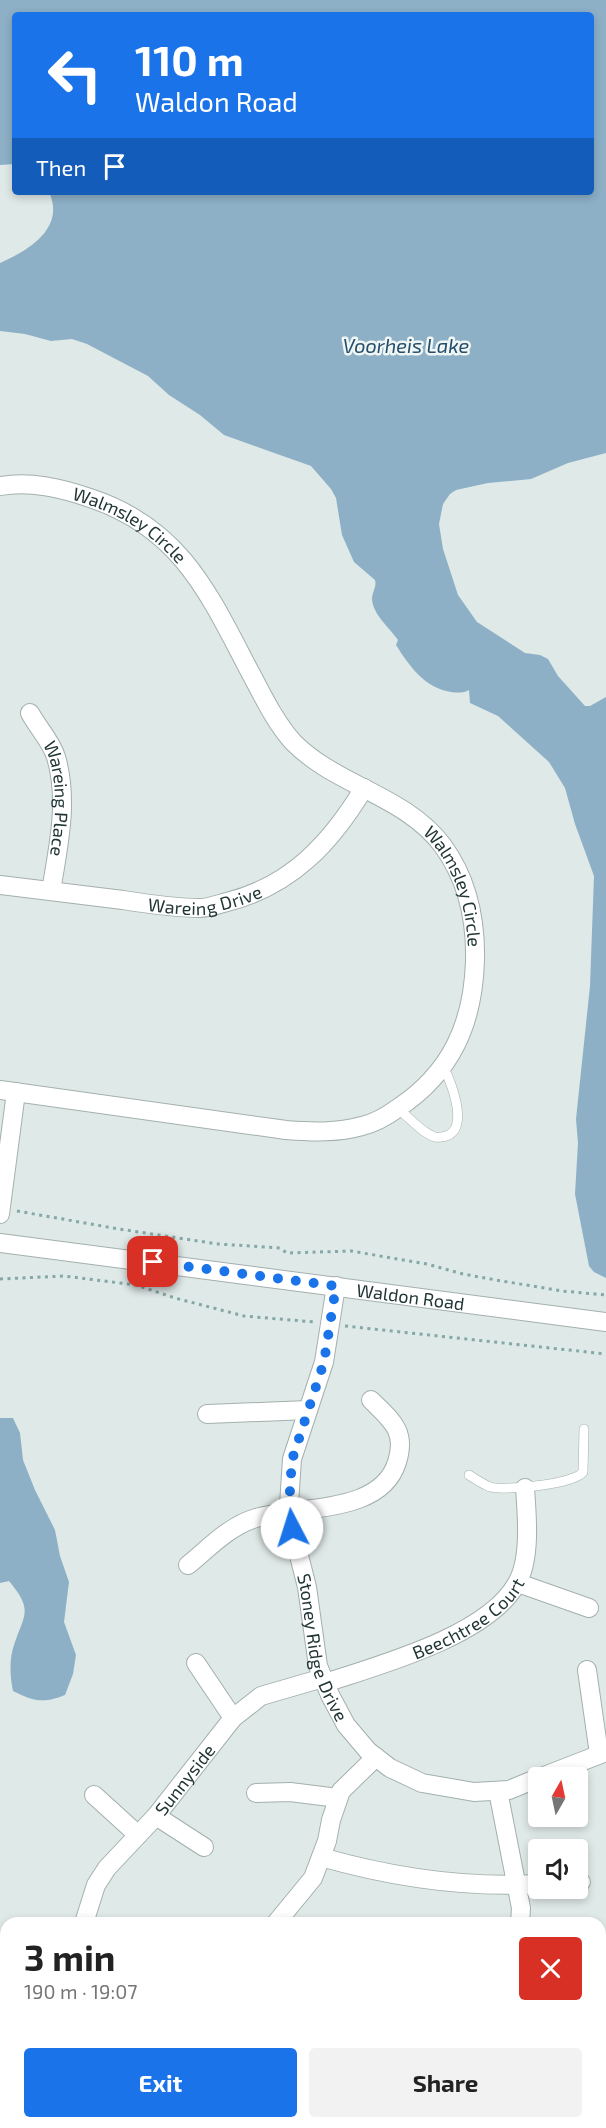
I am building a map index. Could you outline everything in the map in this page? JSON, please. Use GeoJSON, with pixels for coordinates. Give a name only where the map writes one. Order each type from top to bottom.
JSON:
{"type":"FeatureCollection","features":[{"type":"Feature","properties":{"kind":"street","name":"Walmsley Circle"},"geometry":{"type":"LineString","coordinates":[[0,486],[54,487],[106,503],[143,523],[179,553],[216,607],[269,709],[293,741],[315,760],[406,810],[441,844],[453,861],[464,884],[475,943],[474,978],[466,1022],[456,1048],[415,1097],[386,1117],[362,1126],[320,1133],[8,1091],[0,1212]]}},
{"type":"Feature","properties":{"kind":"street","name":"Wareing Place"},"geometry":{"type":"LineString","coordinates":[[30,713],[56,757],[61,784],[62,820],[51,891]]}},
{"type":"Feature","properties":{"kind":"street","name":"Wareing Drive"},"geometry":{"type":"LineString","coordinates":[[0,885],[202,908],[239,899],[274,884],[296,870],[325,844],[350,813],[364,788]]}},
{"type":"Feature","properties":{"kind":"street","name":"Waldon Road"},"geometry":{"type":"LineString","coordinates":[[0,1243],[606,1322]]}},
{"type":"Feature","properties":{"kind":"street","name":"Stoney Ridge Drive"},"geometry":{"type":"LineString","coordinates":[[336,1286],[324,1362],[292,1460],[290,1511],[292,1528],[308,1587],[318,1665],[346,1725],[368,1751],[390,1768],[422,1783],[474,1792],[509,1790],[528,1782]]}},
{"type":"Feature","properties":{"kind":"street"},"geometry":{"type":"LineString","coordinates":[[188,1564],[235,1527],[255,1518],[347,1503],[374,1493],[387,1482],[402,1447],[394,1424],[371,1400]]}},
{"type":"Feature","properties":{"kind":"street"},"geometry":{"type":"LineString","coordinates":[[207,1414],[308,1410]]}},
{"type":"Feature","properties":{"kind":"street","name":"Beechtree Court"},"geometry":{"type":"LineString","coordinates":[[324,1680],[402,1658],[454,1636],[497,1608],[518,1583],[528,1533],[525,1488]]}},
{"type":"Feature","properties":{"kind":"street"},"geometry":{"type":"LineString","coordinates":[[518,1583],[589,1608]]}},
{"type":"Feature","properties":{"kind":"street"},"geometry":{"type":"LineString","coordinates":[[196,1663],[233,1718]]}},
{"type":"Feature","properties":{"kind":"street"},"geometry":{"type":"LineString","coordinates":[[587,1670],[603,1753]]}},
{"type":"Feature","properties":{"kind":"street","name":"Sunnyside"},"geometry":{"type":"LineString","coordinates":[[86,1917],[96,1885],[107,1869],[156,1816],[233,1718],[261,1696],[324,1680]]}},
{"type":"Feature","properties":{"kind":"street","name":"Stoney Ridge Drive"},"geometry":{"type":"LineString","coordinates":[[567,1767],[603,1753]]}},
{"type":"Feature","properties":{"kind":"street"},"geometry":{"type":"LineString","coordinates":[[281,1917],[314,1878],[341,1791],[376,1757]]}},
{"type":"Feature","properties":{"kind":"street"},"geometry":{"type":"LineString","coordinates":[[498,1791],[520,1917]]}},
{"type":"Feature","properties":{"kind":"street"},"geometry":{"type":"LineString","coordinates":[[256,1793],[290,1792],[338,1798]]}},
{"type":"Feature","properties":{"kind":"street"},"geometry":{"type":"LineString","coordinates":[[94,1795],[138,1835]]}},
{"type":"Feature","properties":{"kind":"street"},"geometry":{"type":"LineString","coordinates":[[156,1816],[204,1847]]}},
{"type":"Feature","properties":{"kind":"street"},"geometry":{"type":"LineString","coordinates":[[321,1857],[365,1870],[425,1880],[528,1885]]}},
{"type":"Feature","properties":{"kind":"lane"},"geometry":{"type":"LineString","coordinates":[[398,1108],[434,1136],[443,1137],[453,1132],[459,1120],[458,1113],[450,1079],[443,1066]]}},
{"type":"Feature","properties":{"kind":"lane"},"geometry":{"type":"LineString","coordinates":[[469,1475],[490,1487],[525,1488],[580,1476],[583,1472],[584,1429]]}},
{"type":"Feature","properties":{"kind":"path"},"geometry":{"type":"LineString","coordinates":[[0,1212],[218,1244],[280,1248],[287,1253],[351,1251],[562,1291],[606,1294]]}},
{"type":"Feature","properties":{"kind":"path"},"geometry":{"type":"LineString","coordinates":[[0,1279],[64,1276],[136,1285],[244,1316],[606,1354]]}},
{"type":"Feature","properties":{"kind":"water","name":"Voorheis Lake"},"geometry":{"type":"Polygon","coordinates":[[[0,0],[606,0],[606,453],[568,463],[531,479],[488,483],[456,490],[443,504],[439,524],[443,549],[458,595],[477,622],[525,653],[540,655],[548,659],[558,676],[585,706],[590,706],[606,697],[606,1278],[594,1272],[589,1266],[575,1194],[578,1143],[576,1119],[590,986],[594,876],[565,788],[549,762],[498,716],[470,703],[469,690],[458,693],[433,686],[407,661],[396,645],[398,640],[382,621],[373,605],[375,580],[354,562],[342,535],[336,498],[311,466],[224,435],[200,415],[169,395],[148,376],[87,344],[72,339],[51,341],[25,334],[0,331],[0,263],[32,245],[48,228],[53,205],[50,195],[594,195],[594,12],[12,12],[12,164],[0,165],[0,0]]]}},
{"type":"Feature","properties":{"kind":"water"},"geometry":{"type":"Polygon","coordinates":[[[0,1418],[13,1418],[20,1433],[23,1460],[55,1530],[60,1556],[69,1582],[64,1622],[76,1655],[73,1674],[65,1695],[50,1700],[26,1697],[13,1691],[12,1686],[11,1656],[25,1613],[22,1599],[9,1581],[0,1583],[0,1418]]]}},
{"type":"Feature","properties":{"kind":"route"},"geometry":{"type":"LineString","coordinates":[[153,1262],[336,1286],[324,1362],[292,1460],[289,1505],[292,1528]]}}]}
